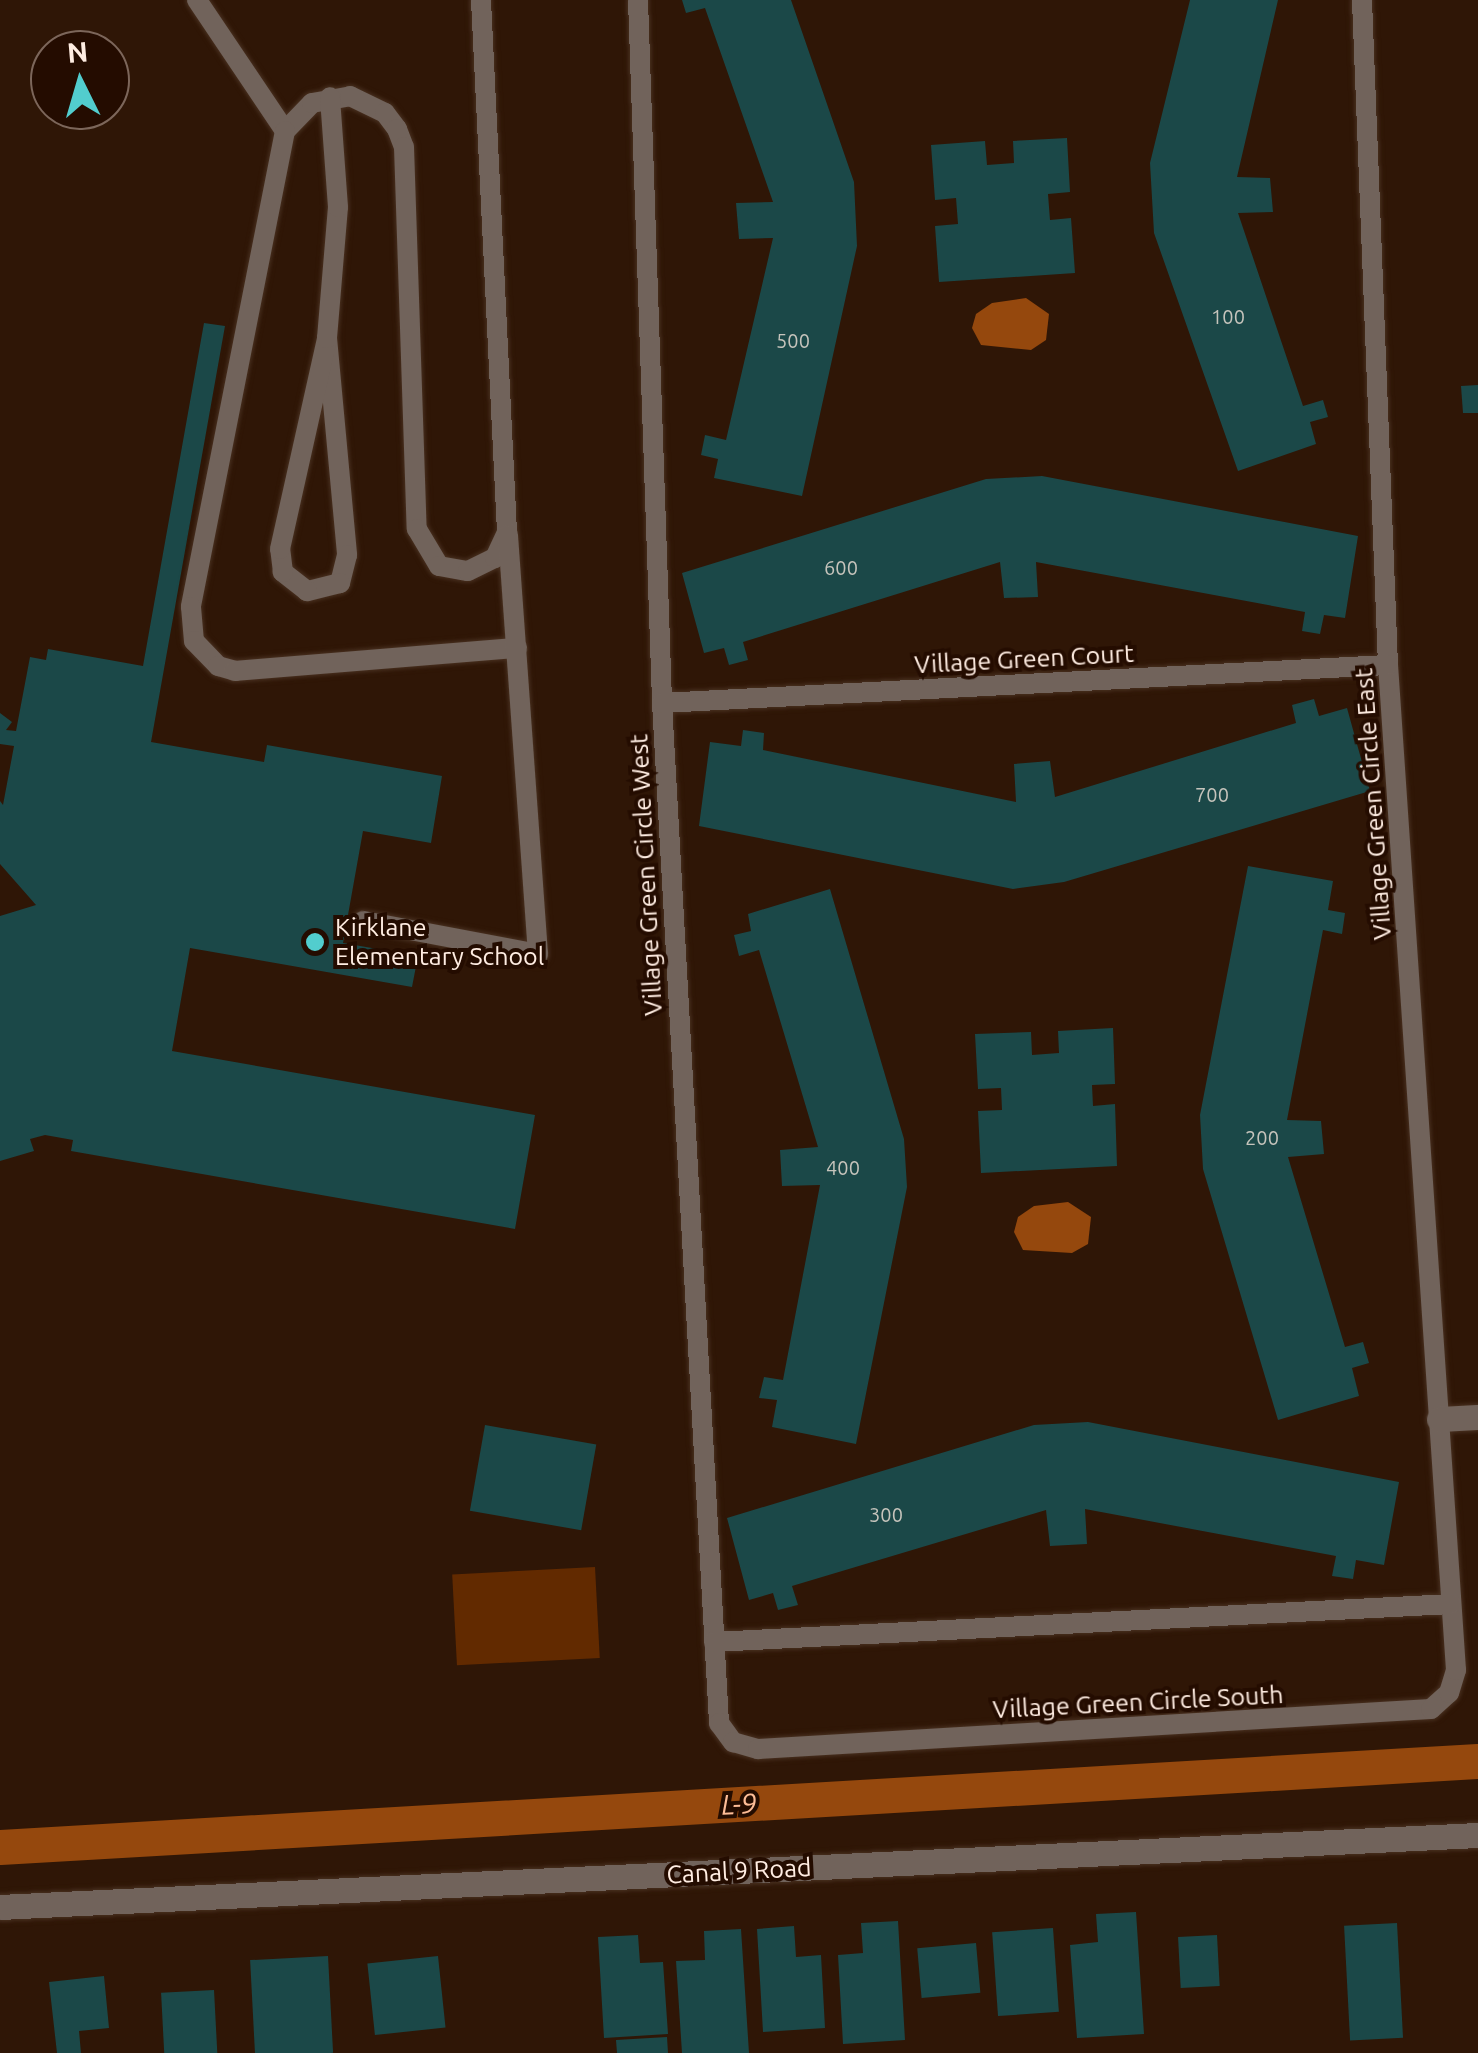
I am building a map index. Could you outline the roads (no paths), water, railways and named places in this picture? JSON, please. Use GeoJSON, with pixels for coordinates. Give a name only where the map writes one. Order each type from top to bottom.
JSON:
{"type":"FeatureCollection","features":[{"type":"Feature","properties":{"kind":"street"},"geometry":{"type":"LineString","coordinates":[[1439,1419],[1478,1417]]}},
{"type":"Feature","properties":{"kind":"street","name":"Canal 9 Road"},"geometry":{"type":"LineString","coordinates":[[0,1907],[1478,1835]]}},
{"type":"Feature","properties":{"kind":"lane"},"geometry":{"type":"LineString","coordinates":[[198,0],[285,131]]}},
{"type":"Feature","properties":{"kind":"lane"},"geometry":{"type":"LineString","coordinates":[[363,921],[538,954],[507,532],[481,0]]}},
{"type":"Feature","properties":{"kind":"lane","name":"Village Green Circle West"},"geometry":{"type":"LineString","coordinates":[[638,0],[662,704],[719,1723],[733,1742]]}},
{"type":"Feature","properties":{"kind":"lane","name":"Village Green Circle East"},"geometry":{"type":"LineString","coordinates":[[1362,0],[1388,665],[1451,1604]]}},
{"type":"Feature","properties":{"kind":"lane"},"geometry":{"type":"LineString","coordinates":[[507,532],[494,558],[468,571],[439,566],[420,543],[404,147],[386,113],[350,96],[312,103],[285,131],[189,624],[204,656],[218,666],[253,670],[518,648]]}},
{"type":"Feature","properties":{"kind":"lane"},"geometry":{"type":"LineString","coordinates":[[327,338],[347,555],[340,584],[307,591],[283,572],[280,548],[327,338],[338,207],[330,97]]}},
{"type":"Feature","properties":{"kind":"lane","name":"Village Green Court"},"geometry":{"type":"LineString","coordinates":[[662,704],[1388,665]]}},
{"type":"Feature","properties":{"kind":"lane"},"geometry":{"type":"LineString","coordinates":[[714,1642],[1451,1604]]}},
{"type":"Feature","properties":{"kind":"lane","name":"Village Green Circle South"},"geometry":{"type":"LineString","coordinates":[[733,1742],[758,1749],[1431,1709],[1450,1694],[1456,1670],[1451,1604]]}},
{"type":"Feature","properties":{"kind":"waterway","name":"L-9"},"geometry":{"type":"LineString","coordinates":[[0,1847],[1478,1761]]}},
{"type":"Feature","properties":{"kind":"place","name":"Kirklane Elementary School"},"geometry":{"type":"Point","coordinates":[315,942]}}]}
